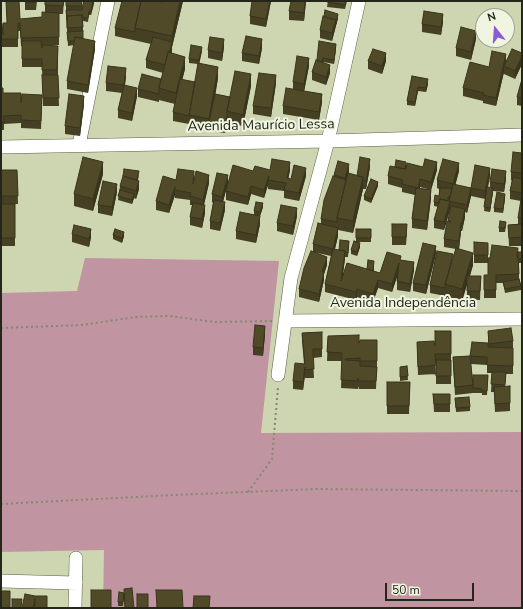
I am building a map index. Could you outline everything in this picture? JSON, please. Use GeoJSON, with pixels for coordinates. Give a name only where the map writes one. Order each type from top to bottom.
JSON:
{"type":"FeatureCollection","features":[{"type":"Feature","properties":{"kind":"street"},"geometry":{"type":"LineString","coordinates":[[78,145],[108,1]]}},
{"type":"Feature","properties":{"kind":"street"},"geometry":{"type":"LineString","coordinates":[[278,376],[291,278],[328,141],[359,1]]}},
{"type":"Feature","properties":{"kind":"street","name":"Avenida Maurício Lessa"},"geometry":{"type":"LineString","coordinates":[[1,147],[328,141],[522,135]]}},
{"type":"Feature","properties":{"kind":"street","name":"Avenida Independência"},"geometry":{"type":"LineString","coordinates":[[285,321],[522,319]]}},
{"type":"Feature","properties":{"kind":"street"},"geometry":{"type":"LineString","coordinates":[[75,608],[76,558]]}},
{"type":"Feature","properties":{"kind":"street"},"geometry":{"type":"LineString","coordinates":[[1,581],[76,583]]}},
{"type":"Feature","properties":{"kind":"path"},"geometry":{"type":"LineString","coordinates":[[1,328],[82,325],[134,317],[169,316],[215,322],[285,321]]}},
{"type":"Feature","properties":{"kind":"path"},"geometry":{"type":"LineString","coordinates":[[248,492],[272,459],[278,393],[278,376]]}},
{"type":"Feature","properties":{"kind":"path"},"geometry":{"type":"LineString","coordinates":[[1,504],[317,489],[522,491]]}},
{"type":"Feature","properties":{"kind":"shaded area"},"geometry":{"type":"Polygon","coordinates":[[[85,258],[279,261],[261,433],[522,432],[522,608],[103,608],[104,550],[1,552],[1,293],[77,291],[85,258]]]}},
{"type":"Feature","properties":{"kind":"building"},"geometry":{"type":"Polygon","coordinates":[[[6,1],[19,1],[20,19],[42,17],[42,12],[59,13],[59,37],[21,38],[20,23],[18,23],[18,39],[1,39],[1,24],[3,35],[3,23],[7,23],[6,1]]]}},
{"type":"Feature","properties":{"kind":"building"},"geometry":{"type":"Polygon","coordinates":[[[36,1],[36,2],[25,2],[36,1]]]}},
{"type":"Feature","properties":{"kind":"building"},"geometry":{"type":"Polygon","coordinates":[[[45,1],[64,1],[63,6],[45,5],[45,1]]]}},
{"type":"Feature","properties":{"kind":"building"},"geometry":{"type":"Polygon","coordinates":[[[66,1],[81,1],[82,6],[66,6],[66,1]]]}},
{"type":"Feature","properties":{"kind":"building"},"geometry":{"type":"Polygon","coordinates":[[[84,1],[93,1],[88,18],[82,17],[82,15],[67,16],[67,20],[66,10],[82,10],[84,1]]]}},
{"type":"Feature","properties":{"kind":"building"},"geometry":{"type":"Polygon","coordinates":[[[122,1],[141,1],[135,32],[115,28],[122,1]]]}},
{"type":"Feature","properties":{"kind":"building"},"geometry":{"type":"Polygon","coordinates":[[[141,1],[180,1],[172,36],[135,28],[141,1]]]}},
{"type":"Feature","properties":{"kind":"building"},"geometry":{"type":"Polygon","coordinates":[[[252,1],[270,1],[266,19],[250,16],[252,1]]]}},
{"type":"Feature","properties":{"kind":"building"},"geometry":{"type":"Polygon","coordinates":[[[291,1],[305,1],[304,13],[289,11],[291,1]]]}},
{"type":"Feature","properties":{"kind":"building"},"geometry":{"type":"Polygon","coordinates":[[[346,1],[345,5],[327,2],[346,1]]]}},
{"type":"Feature","properties":{"kind":"building"},"geometry":{"type":"Polygon","coordinates":[[[325,10],[338,14],[336,24],[336,20],[324,17],[325,10]]]}},
{"type":"Feature","properties":{"kind":"building"},"geometry":{"type":"Polygon","coordinates":[[[424,11],[443,14],[441,27],[422,24],[424,11]]]}},
{"type":"Feature","properties":{"kind":"building"},"geometry":{"type":"Polygon","coordinates":[[[82,15],[83,27],[67,28],[67,16],[82,15]]]}},
{"type":"Feature","properties":{"kind":"building"},"geometry":{"type":"Polygon","coordinates":[[[323,16],[336,20],[332,33],[320,30],[323,16]]]}},
{"type":"Feature","properties":{"kind":"building"},"geometry":{"type":"Polygon","coordinates":[[[461,27],[475,31],[471,52],[456,48],[461,27]]]}},
{"type":"Feature","properties":{"kind":"building"},"geometry":{"type":"Polygon","coordinates":[[[83,31],[83,38],[75,37],[74,41],[68,41],[67,32],[83,31]]]}},
{"type":"Feature","properties":{"kind":"building"},"geometry":{"type":"Polygon","coordinates":[[[246,36],[262,39],[259,56],[242,53],[246,36]]]}},
{"type":"Feature","properties":{"kind":"building"},"geometry":{"type":"Polygon","coordinates":[[[75,37],[95,41],[88,85],[67,81],[75,37]]]}},
{"type":"Feature","properties":{"kind":"building"},"geometry":{"type":"Polygon","coordinates":[[[153,37],[172,42],[165,65],[146,60],[153,37]]]}},
{"type":"Feature","properties":{"kind":"building"},"geometry":{"type":"Polygon","coordinates":[[[210,37],[224,39],[222,53],[208,50],[210,37]]]}},
{"type":"Feature","properties":{"kind":"building"},"geometry":{"type":"Polygon","coordinates":[[[22,41],[41,41],[42,48],[42,45],[58,46],[57,70],[42,70],[42,59],[22,59],[22,41]]]}},
{"type":"Feature","properties":{"kind":"building"},"geometry":{"type":"Polygon","coordinates":[[[319,41],[336,44],[334,60],[323,58],[322,62],[317,60],[319,41]]]}},
{"type":"Feature","properties":{"kind":"building"},"geometry":{"type":"Polygon","coordinates":[[[191,45],[202,47],[199,60],[189,59],[191,45]]]}},
{"type":"Feature","properties":{"kind":"building"},"geometry":{"type":"Polygon","coordinates":[[[373,49],[386,53],[382,66],[368,61],[373,49]]]}},
{"type":"Feature","properties":{"kind":"building"},"geometry":{"type":"Polygon","coordinates":[[[512,49],[522,53],[515,71],[504,66],[512,49]]]}},
{"type":"Feature","properties":{"kind":"building"},"geometry":{"type":"Polygon","coordinates":[[[492,51],[506,54],[496,98],[483,95],[484,93],[463,88],[470,62],[489,67],[492,51]]]}},
{"type":"Feature","properties":{"kind":"building"},"geometry":{"type":"Polygon","coordinates":[[[168,52],[185,57],[176,93],[159,88],[168,52]]]}},
{"type":"Feature","properties":{"kind":"building"},"geometry":{"type":"Polygon","coordinates":[[[297,56],[309,58],[304,84],[293,82],[297,56]]]}},
{"type":"Feature","properties":{"kind":"building"},"geometry":{"type":"Polygon","coordinates":[[[316,60],[330,65],[326,77],[312,72],[316,60]]]}},
{"type":"Feature","properties":{"kind":"building"},"geometry":{"type":"Polygon","coordinates":[[[198,63],[218,67],[209,119],[189,115],[198,63]]]}},
{"type":"Feature","properties":{"kind":"building"},"geometry":{"type":"Polygon","coordinates":[[[108,66],[126,68],[124,85],[106,83],[108,66]]]}},
{"type":"Feature","properties":{"kind":"building"},"geometry":{"type":"Polygon","coordinates":[[[235,71],[251,74],[243,115],[227,111],[235,71]]]}},
{"type":"Feature","properties":{"kind":"building"},"geometry":{"type":"Polygon","coordinates":[[[259,73],[276,75],[271,108],[253,106],[259,73]]]}},
{"type":"Feature","properties":{"kind":"building"},"geometry":{"type":"Polygon","coordinates":[[[142,74],[161,79],[159,94],[138,89],[142,74]]]}},
{"type":"Feature","properties":{"kind":"building"},"geometry":{"type":"Polygon","coordinates":[[[42,75],[58,75],[59,98],[43,98],[42,75]]]}},
{"type":"Feature","properties":{"kind":"building"},"geometry":{"type":"Polygon","coordinates":[[[412,76],[428,79],[426,88],[418,87],[415,102],[407,101],[412,76]]]}},
{"type":"Feature","properties":{"kind":"building"},"geometry":{"type":"Polygon","coordinates":[[[180,79],[195,82],[189,116],[173,112],[180,79]]]}},
{"type":"Feature","properties":{"kind":"building"},"geometry":{"type":"Polygon","coordinates":[[[522,79],[522,98],[517,97],[522,79]]]}},
{"type":"Feature","properties":{"kind":"building"},"geometry":{"type":"Polygon","coordinates":[[[124,85],[137,88],[132,113],[118,110],[124,85]]]}},
{"type":"Feature","properties":{"kind":"building"},"geometry":{"type":"Polygon","coordinates":[[[1,88],[3,88],[3,93],[21,93],[21,103],[22,94],[42,95],[41,121],[21,120],[21,115],[3,116],[4,122],[1,122],[1,88]]]}},
{"type":"Feature","properties":{"kind":"building"},"geometry":{"type":"Polygon","coordinates":[[[286,88],[322,94],[319,112],[283,106],[286,88]]]}},
{"type":"Feature","properties":{"kind":"building"},"geometry":{"type":"Polygon","coordinates":[[[69,94],[84,96],[80,128],[65,126],[69,94]]]}},
{"type":"Feature","properties":{"kind":"building"},"geometry":{"type":"Polygon","coordinates":[[[215,94],[230,97],[225,125],[209,122],[215,94]]]}},
{"type":"Feature","properties":{"kind":"building"},"geometry":{"type":"Polygon","coordinates":[[[513,152],[522,153],[522,173],[511,172],[513,152]]]}},
{"type":"Feature","properties":{"kind":"building"},"geometry":{"type":"Polygon","coordinates":[[[83,157],[103,162],[93,199],[74,194],[83,157]]]}},
{"type":"Feature","properties":{"kind":"building"},"geometry":{"type":"Polygon","coordinates":[[[360,157],[370,159],[366,181],[363,181],[363,177],[357,176],[360,157]]]}},
{"type":"Feature","properties":{"kind":"building"},"geometry":{"type":"Polygon","coordinates":[[[272,159],[290,162],[287,178],[291,179],[294,165],[306,168],[299,193],[284,190],[286,183],[268,180],[269,176],[264,190],[251,186],[248,197],[226,191],[233,165],[253,171],[255,166],[270,170],[272,159]]]}},
{"type":"Feature","properties":{"kind":"building"},"geometry":{"type":"Polygon","coordinates":[[[425,159],[437,162],[431,182],[420,179],[418,188],[402,184],[403,180],[388,176],[390,166],[406,169],[407,163],[423,167],[425,159]]]}},
{"type":"Feature","properties":{"kind":"building"},"geometry":{"type":"Polygon","coordinates":[[[443,159],[459,163],[453,184],[437,180],[443,159]]]}},
{"type":"Feature","properties":{"kind":"building"},"geometry":{"type":"Polygon","coordinates":[[[396,160],[406,162],[405,169],[395,167],[396,160]]]}},
{"type":"Feature","properties":{"kind":"building"},"geometry":{"type":"Polygon","coordinates":[[[338,161],[349,164],[345,178],[334,175],[338,161]]]}},
{"type":"Feature","properties":{"kind":"building"},"geometry":{"type":"Polygon","coordinates":[[[475,165],[490,168],[485,191],[471,188],[475,165]]]}},
{"type":"Feature","properties":{"kind":"building"},"geometry":{"type":"Polygon","coordinates":[[[124,169],[139,171],[137,180],[123,176],[124,169]]]}},
{"type":"Feature","properties":{"kind":"building"},"geometry":{"type":"Polygon","coordinates":[[[178,169],[194,171],[193,184],[196,171],[209,175],[203,200],[190,196],[191,193],[175,190],[175,187],[169,205],[156,201],[163,176],[176,180],[178,169]]]}},
{"type":"Feature","properties":{"kind":"building"},"geometry":{"type":"Polygon","coordinates":[[[492,169],[506,171],[504,184],[490,182],[492,169]]]}},
{"type":"Feature","properties":{"kind":"building"},"geometry":{"type":"Polygon","coordinates":[[[1,170],[17,170],[18,196],[1,196],[1,170]]]}},
{"type":"Feature","properties":{"kind":"building"},"geometry":{"type":"Polygon","coordinates":[[[217,173],[228,175],[222,197],[212,194],[217,173]]]}},
{"type":"Feature","properties":{"kind":"building"},"geometry":{"type":"Polygon","coordinates":[[[348,173],[363,177],[353,221],[337,218],[348,173]]]}},
{"type":"Feature","properties":{"kind":"building"},"geometry":{"type":"Polygon","coordinates":[[[123,176],[139,181],[136,191],[120,186],[123,176]]]}},
{"type":"Feature","properties":{"kind":"building"},"geometry":{"type":"Polygon","coordinates":[[[333,176],[346,180],[337,222],[321,219],[324,200],[333,176]]]}},
{"type":"Feature","properties":{"kind":"building"},"geometry":{"type":"Polygon","coordinates":[[[513,177],[522,179],[522,193],[510,191],[513,177]]]}},
{"type":"Feature","properties":{"kind":"building"},"geometry":{"type":"Polygon","coordinates":[[[371,179],[378,182],[371,199],[364,196],[371,179]]]}},
{"type":"Feature","properties":{"kind":"building"},"geometry":{"type":"Polygon","coordinates":[[[103,181],[117,184],[112,207],[98,205],[103,181]]]}},
{"type":"Feature","properties":{"kind":"building"},"geometry":{"type":"Polygon","coordinates":[[[453,184],[471,188],[467,205],[449,201],[453,184]]]}},
{"type":"Feature","properties":{"kind":"building"},"geometry":{"type":"Polygon","coordinates":[[[487,187],[493,188],[490,208],[484,207],[487,187]]]}},
{"type":"Feature","properties":{"kind":"building"},"geometry":{"type":"Polygon","coordinates":[[[416,188],[431,190],[427,221],[412,219],[416,188]]]}},
{"type":"Feature","properties":{"kind":"building"},"geometry":{"type":"Polygon","coordinates":[[[440,188],[452,188],[448,201],[440,199],[439,203],[434,202],[435,195],[439,196],[440,188]]]}},
{"type":"Feature","properties":{"kind":"building"},"geometry":{"type":"Polygon","coordinates":[[[120,190],[134,194],[132,200],[118,196],[120,190]]]}},
{"type":"Feature","properties":{"kind":"building"},"geometry":{"type":"Polygon","coordinates":[[[497,192],[505,194],[503,209],[494,208],[497,192]]]}},
{"type":"Feature","properties":{"kind":"building"},"geometry":{"type":"Polygon","coordinates":[[[522,193],[522,218],[518,218],[522,193]]]}},
{"type":"Feature","properties":{"kind":"building"},"geometry":{"type":"Polygon","coordinates":[[[440,199],[450,201],[444,222],[434,220],[440,199]]]}},
{"type":"Feature","properties":{"kind":"building"},"geometry":{"type":"Polygon","coordinates":[[[214,200],[225,202],[220,223],[210,221],[214,200]]]}},
{"type":"Feature","properties":{"kind":"building"},"geometry":{"type":"Polygon","coordinates":[[[256,202],[263,203],[260,212],[254,211],[256,202]]]}},
{"type":"Feature","properties":{"kind":"building"},"geometry":{"type":"Polygon","coordinates":[[[193,203],[205,205],[202,219],[190,217],[193,203]]]}},
{"type":"Feature","properties":{"kind":"building"},"geometry":{"type":"Polygon","coordinates":[[[1,204],[15,204],[15,238],[1,238],[1,204]]]}},
{"type":"Feature","properties":{"kind":"building"},"geometry":{"type":"Polygon","coordinates":[[[281,205],[297,208],[293,226],[277,223],[281,205]]]}},
{"type":"Feature","properties":{"kind":"building"},"geometry":{"type":"Polygon","coordinates":[[[451,206],[465,209],[461,223],[459,241],[444,239],[447,221],[451,222],[448,220],[451,206]]]}},
{"type":"Feature","properties":{"kind":"building"},"geometry":{"type":"Polygon","coordinates":[[[240,212],[260,216],[256,235],[236,231],[240,212]]]}},
{"type":"Feature","properties":{"kind":"building"},"geometry":{"type":"Polygon","coordinates":[[[500,221],[506,222],[505,228],[499,228],[500,221]]]}},
{"type":"Feature","properties":{"kind":"building"},"geometry":{"type":"Polygon","coordinates":[[[318,223],[338,228],[333,249],[313,244],[318,223]]]}},
{"type":"Feature","properties":{"kind":"building"},"geometry":{"type":"Polygon","coordinates":[[[392,224],[407,224],[406,237],[392,237],[392,224]]]}},
{"type":"Feature","properties":{"kind":"building"},"geometry":{"type":"Polygon","coordinates":[[[522,224],[522,237],[509,238],[508,225],[522,224]]]}},
{"type":"Feature","properties":{"kind":"building"},"geometry":{"type":"Polygon","coordinates":[[[74,225],[91,229],[89,239],[72,234],[74,225]]]}},
{"type":"Feature","properties":{"kind":"building"},"geometry":{"type":"Polygon","coordinates":[[[115,229],[124,232],[122,238],[113,235],[115,229]]]}},
{"type":"Feature","properties":{"kind":"building"},"geometry":{"type":"Polygon","coordinates":[[[356,229],[371,229],[371,238],[356,238],[356,229]]]}},
{"type":"Feature","properties":{"kind":"building"},"geometry":{"type":"Polygon","coordinates":[[[340,240],[349,241],[348,253],[339,250],[340,240]]]}},
{"type":"Feature","properties":{"kind":"building"},"geometry":{"type":"Polygon","coordinates":[[[354,241],[360,243],[357,252],[351,250],[354,241]]]}},
{"type":"Feature","properties":{"kind":"building"},"geometry":{"type":"Polygon","coordinates":[[[474,242],[488,243],[488,255],[474,255],[474,242]]]}},
{"type":"Feature","properties":{"kind":"building"},"geometry":{"type":"Polygon","coordinates":[[[423,243],[436,246],[426,285],[413,283],[423,243]]]}},
{"type":"Feature","properties":{"kind":"building"},"geometry":{"type":"Polygon","coordinates":[[[492,245],[518,248],[517,257],[519,274],[496,275],[496,290],[484,290],[484,275],[488,275],[488,258],[490,258],[492,245]]]}},
{"type":"Feature","properties":{"kind":"building"},"geometry":{"type":"Polygon","coordinates":[[[456,248],[473,253],[462,289],[445,284],[456,248]]]}},
{"type":"Feature","properties":{"kind":"building"},"geometry":{"type":"Polygon","coordinates":[[[333,249],[345,251],[341,281],[347,263],[380,273],[387,252],[401,256],[400,260],[414,262],[410,284],[397,281],[399,263],[392,284],[378,280],[373,294],[357,289],[356,292],[325,284],[333,249]]]}},
{"type":"Feature","properties":{"kind":"building"},"geometry":{"type":"Polygon","coordinates":[[[311,251],[327,257],[322,272],[324,272],[319,294],[299,289],[304,268],[311,251]]]}},
{"type":"Feature","properties":{"kind":"building"},"geometry":{"type":"Polygon","coordinates":[[[437,251],[453,254],[445,288],[430,285],[437,251]]]}},
{"type":"Feature","properties":{"kind":"building"},"geometry":{"type":"Polygon","coordinates":[[[518,252],[522,252],[522,259],[518,259],[518,252]]]}},
{"type":"Feature","properties":{"kind":"building"},"geometry":{"type":"Polygon","coordinates":[[[368,260],[374,261],[373,271],[367,269],[368,260]]]}},
{"type":"Feature","properties":{"kind":"building"},"geometry":{"type":"Polygon","coordinates":[[[467,276],[481,276],[480,291],[467,291],[467,276]]]}},
{"type":"Feature","properties":{"kind":"building"},"geometry":{"type":"Polygon","coordinates":[[[519,279],[521,286],[505,289],[503,282],[519,279]]]}},
{"type":"Feature","properties":{"kind":"building"},"geometry":{"type":"Polygon","coordinates":[[[255,325],[265,326],[263,348],[253,347],[255,325]]]}},
{"type":"Feature","properties":{"kind":"building"},"geometry":{"type":"Polygon","coordinates":[[[511,328],[513,341],[489,344],[488,331],[511,328]]]}},
{"type":"Feature","properties":{"kind":"building"},"geometry":{"type":"Polygon","coordinates":[[[435,331],[451,331],[451,354],[435,354],[436,365],[418,367],[417,342],[434,341],[435,346],[435,331]]]}},
{"type":"Feature","properties":{"kind":"building"},"geometry":{"type":"Polygon","coordinates":[[[322,332],[322,349],[313,349],[314,369],[305,370],[305,367],[303,382],[293,381],[295,363],[305,364],[302,333],[322,332]]]}},
{"type":"Feature","properties":{"kind":"building"},"geometry":{"type":"Polygon","coordinates":[[[359,335],[359,343],[360,340],[377,340],[377,361],[360,361],[360,366],[377,367],[376,381],[359,381],[358,378],[358,381],[341,380],[342,353],[327,352],[328,336],[359,335]],[[360,358],[345,359],[360,361],[360,358]]]}},
{"type":"Feature","properties":{"kind":"building"},"geometry":{"type":"Polygon","coordinates":[[[472,342],[488,343],[488,347],[513,348],[513,366],[487,365],[487,357],[470,356],[472,342]]]}},
{"type":"Feature","properties":{"kind":"building"},"geometry":{"type":"Polygon","coordinates":[[[470,356],[473,385],[455,387],[453,357],[470,356]]]}},
{"type":"Feature","properties":{"kind":"building"},"geometry":{"type":"Polygon","coordinates":[[[436,360],[451,360],[451,376],[436,376],[436,360]]]}},
{"type":"Feature","properties":{"kind":"building"},"geometry":{"type":"Polygon","coordinates":[[[407,366],[408,376],[400,377],[400,367],[407,366]]]}},
{"type":"Feature","properties":{"kind":"building"},"geometry":{"type":"Polygon","coordinates":[[[492,372],[506,372],[505,385],[491,384],[492,372]]]}},
{"type":"Feature","properties":{"kind":"building"},"geometry":{"type":"Polygon","coordinates":[[[473,375],[488,375],[487,391],[473,388],[473,375]]]}},
{"type":"Feature","properties":{"kind":"building"},"geometry":{"type":"Polygon","coordinates":[[[387,382],[410,382],[409,406],[387,406],[387,382]]]}},
{"type":"Feature","properties":{"kind":"building"},"geometry":{"type":"Polygon","coordinates":[[[510,386],[510,403],[495,404],[494,387],[510,386]]]}},
{"type":"Feature","properties":{"kind":"building"},"geometry":{"type":"Polygon","coordinates":[[[433,394],[450,394],[450,404],[434,404],[433,394]]]}},
{"type":"Feature","properties":{"kind":"building"},"geometry":{"type":"Polygon","coordinates":[[[469,397],[470,407],[456,408],[455,398],[469,397]]]}},
{"type":"Feature","properties":{"kind":"building"},"geometry":{"type":"Polygon","coordinates":[[[132,588],[134,608],[125,608],[124,589],[132,588]]]}},
{"type":"Feature","properties":{"kind":"building"},"geometry":{"type":"Polygon","coordinates":[[[91,590],[111,590],[111,608],[91,608],[91,590]]]}},
{"type":"Feature","properties":{"kind":"building"},"geometry":{"type":"Polygon","coordinates":[[[156,590],[182,590],[183,608],[157,608],[156,590]]]}},
{"type":"Feature","properties":{"kind":"building"},"geometry":{"type":"Polygon","coordinates":[[[1,591],[10,591],[10,608],[1,608],[1,591]]]}},
{"type":"Feature","properties":{"kind":"building"},"geometry":{"type":"Polygon","coordinates":[[[119,592],[124,593],[123,602],[118,602],[119,592]]]}},
{"type":"Feature","properties":{"kind":"building"},"geometry":{"type":"Polygon","coordinates":[[[25,594],[47,596],[47,608],[35,608],[35,598],[33,608],[22,608],[25,594]]]}},
{"type":"Feature","properties":{"kind":"building"},"geometry":{"type":"Polygon","coordinates":[[[137,594],[148,594],[148,608],[137,608],[137,594]]]}},
{"type":"Feature","properties":{"kind":"building"},"geometry":{"type":"Polygon","coordinates":[[[194,596],[210,596],[209,608],[193,608],[194,596]]]}},
{"type":"Feature","properties":{"kind":"building"},"geometry":{"type":"Polygon","coordinates":[[[12,599],[22,599],[21,608],[12,608],[12,599]]]}}]}
